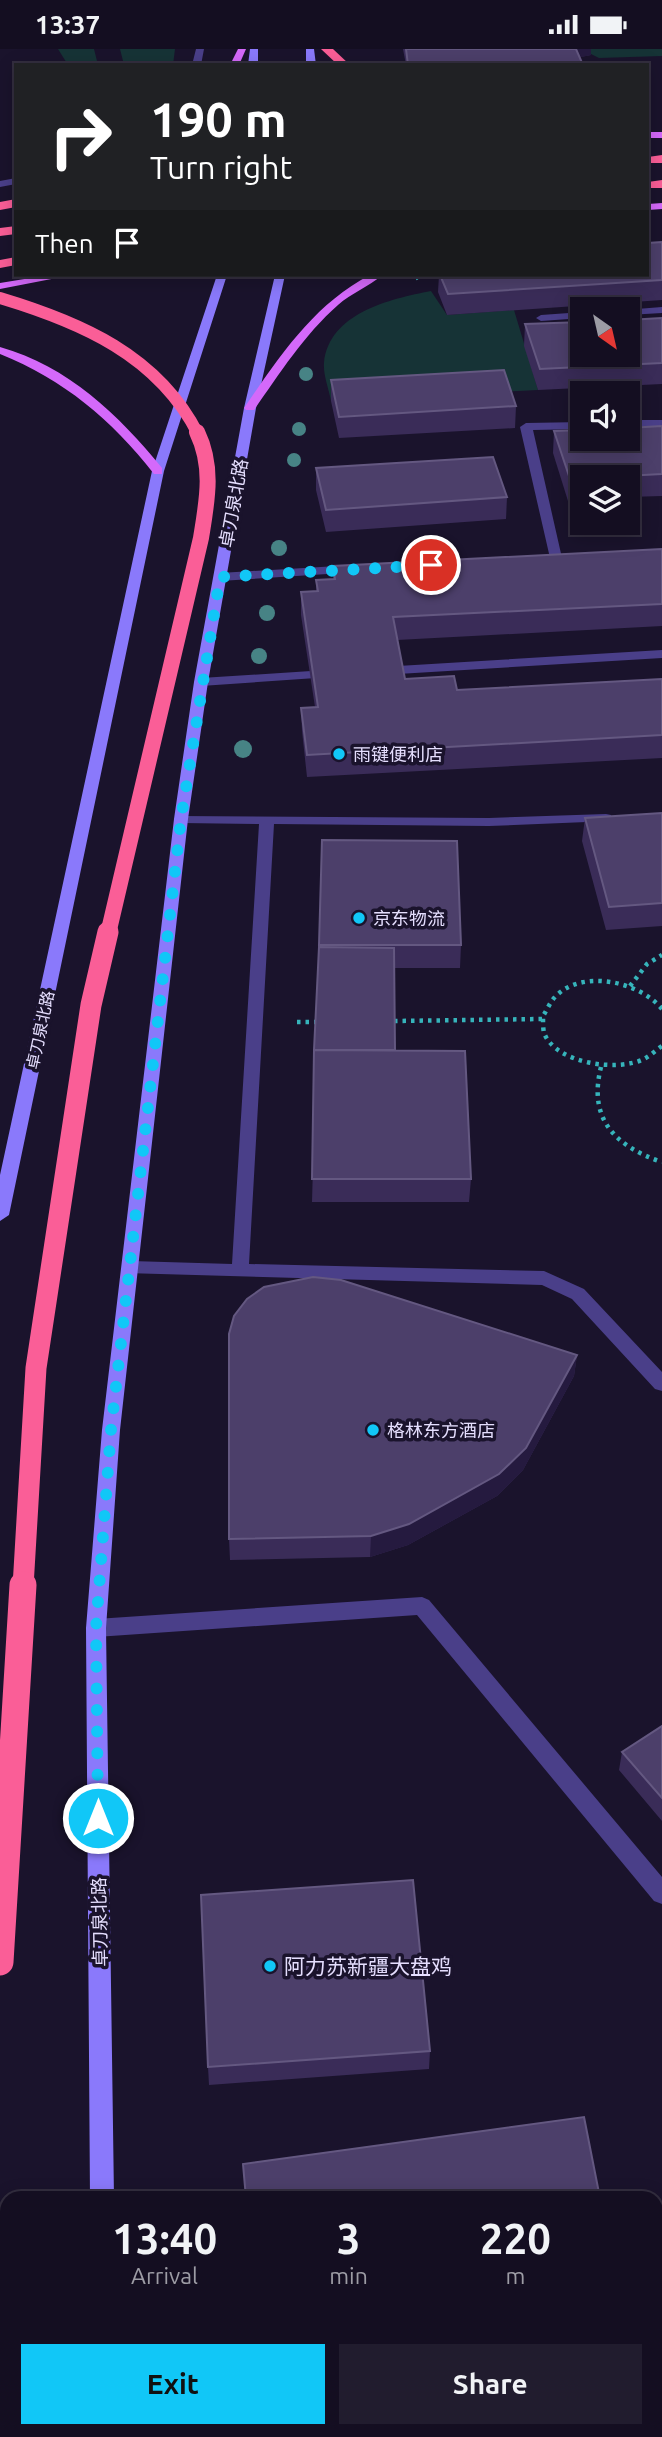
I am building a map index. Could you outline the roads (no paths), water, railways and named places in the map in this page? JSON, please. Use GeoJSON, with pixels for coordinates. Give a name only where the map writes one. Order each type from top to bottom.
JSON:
{"type":"FeatureCollection","features":[{"type":"Feature","properties":{"kind":"highway"},"geometry":{"type":"LineString","coordinates":[[326,49],[343,63]]}},
{"type":"Feature","properties":{"kind":"highway"},"geometry":{"type":"LineString","coordinates":[[0,298],[76,322],[135,358],[170,389],[184,409],[203,444],[209,480],[201,538],[91,1005],[36,1368],[0,1962]]}},
{"type":"Feature","properties":{"kind":"main road"},"geometry":{"type":"LineString","coordinates":[[0,286],[55,277]]}},
{"type":"Feature","properties":{"kind":"main road"},"geometry":{"type":"LineString","coordinates":[[250,408],[305,329],[321,312],[340,296],[373,277]]}},
{"type":"Feature","properties":{"kind":"main road"},"geometry":{"type":"LineString","coordinates":[[0,350],[31,362],[77,388],[132,437],[158,471]]}},
{"type":"Feature","properties":{"kind":"street","name":"卓刀泉北路"},"geometry":{"type":"LineString","coordinates":[[0,1215],[158,471],[221,277]]}},
{"type":"Feature","properties":{"kind":"street","name":"卓刀泉北路"},"geometry":{"type":"LineString","coordinates":[[102,2191],[96,1628],[111,1430],[181,819],[201,681],[250,408],[280,277]]}},
{"type":"Feature","properties":{"kind":"lane"},"geometry":{"type":"LineString","coordinates":[[640,311],[662,310]]}},
{"type":"Feature","properties":{"kind":"lane"},"geometry":{"type":"LineString","coordinates":[[541,318],[570,316]]}},
{"type":"Feature","properties":{"kind":"lane"},"geometry":{"type":"LineString","coordinates":[[640,424],[662,423]]}},
{"type":"Feature","properties":{"kind":"lane"},"geometry":{"type":"LineString","coordinates":[[556,558],[526,427],[570,425]]}},
{"type":"Feature","properties":{"kind":"lane"},"geometry":{"type":"LineString","coordinates":[[220,577],[370,568]]}},
{"type":"Feature","properties":{"kind":"lane"},"geometry":{"type":"LineString","coordinates":[[398,670],[662,654]]}},
{"type":"Feature","properties":{"kind":"lane"},"geometry":{"type":"LineString","coordinates":[[201,681],[311,675]]}},
{"type":"Feature","properties":{"kind":"lane"},"geometry":{"type":"LineString","coordinates":[[181,819],[489,822],[621,818]]}},
{"type":"Feature","properties":{"kind":"lane"},"geometry":{"type":"LineString","coordinates":[[240,1270],[267,819]]}},
{"type":"Feature","properties":{"kind":"lane"},"geometry":{"type":"LineString","coordinates":[[131,1268],[544,1278],[578,1294],[662,1384]]}},
{"type":"Feature","properties":{"kind":"lane"},"geometry":{"type":"LineString","coordinates":[[96,1628],[422,1607],[662,1894]]}},
{"type":"Feature","properties":{"kind":"place","name":"雨键便利店"},"geometry":{"type":"Point","coordinates":[339,754]}},
{"type":"Feature","properties":{"kind":"place","name":"京东物流"},"geometry":{"type":"Point","coordinates":[359,918]}},
{"type":"Feature","properties":{"kind":"place","name":"格林东方酒店"},"geometry":{"type":"Point","coordinates":[373,1430]}},
{"type":"Feature","properties":{"kind":"place","name":"阿力苏新疆大盘鸡"},"geometry":{"type":"Point","coordinates":[270,1966]}}]}
